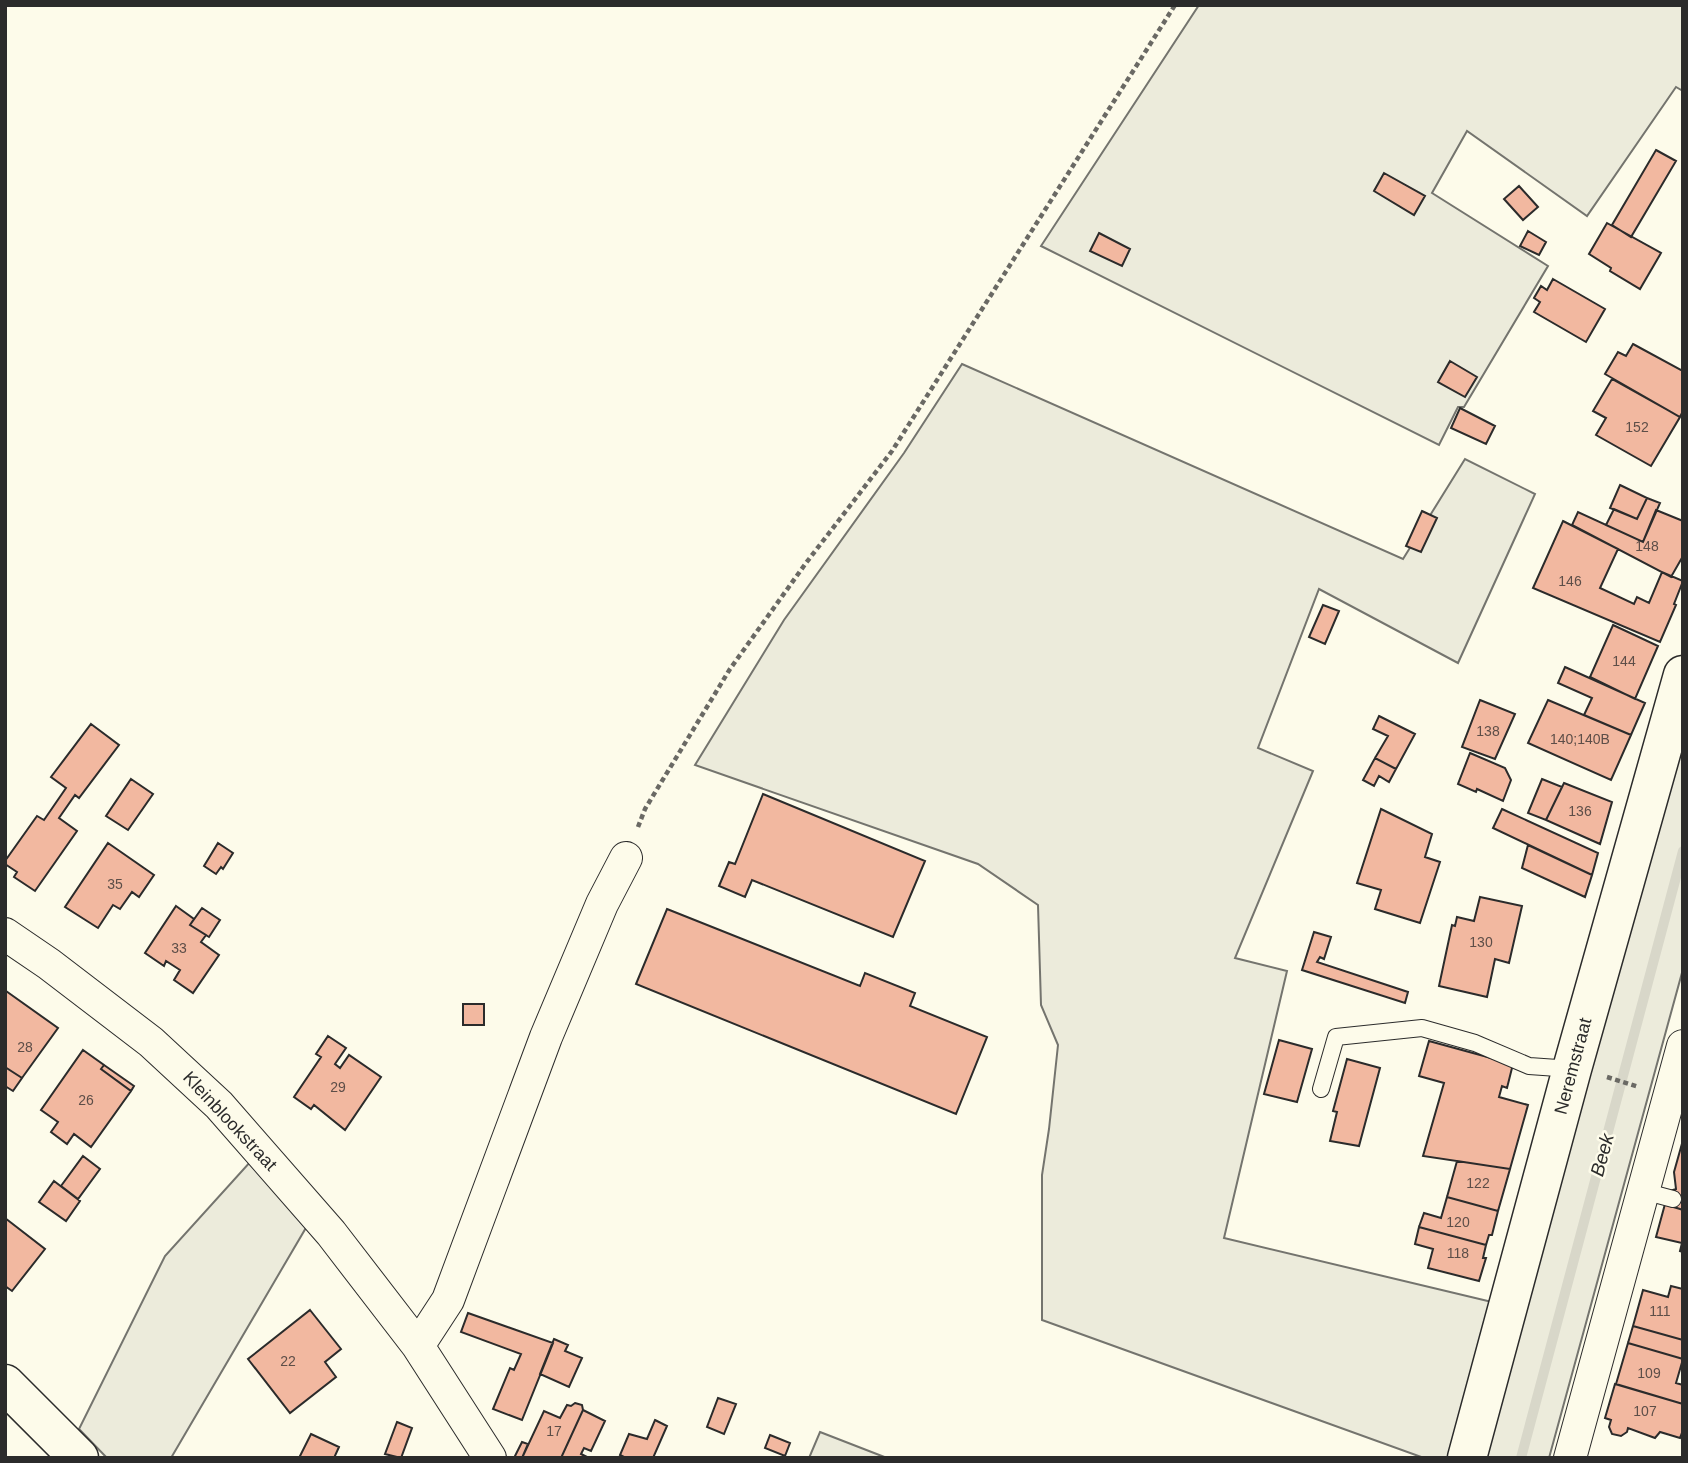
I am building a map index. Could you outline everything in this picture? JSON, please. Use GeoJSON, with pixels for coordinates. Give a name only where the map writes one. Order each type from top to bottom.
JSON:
{"type":"FeatureCollection","features":[{"type":"Feature","properties":{"kind":"street","name":"Neremstraat"},"geometry":{"type":"LineString","coordinates":[[1467,1458],[1588,1073],[1683,674]]}},
{"type":"Feature","properties":{"kind":"street"},"geometry":{"type":"LineString","coordinates":[[418,1346],[448,1300],[546,1037],[602,904],[626,859]]}},
{"type":"Feature","properties":{"kind":"street","name":"Kleinblookstraat"},"geometry":{"type":"LineString","coordinates":[[5,934],[151,1042],[219,1105],[331,1233],[418,1346],[490,1458]]}},
{"type":"Feature","properties":{"kind":"street"},"geometry":{"type":"LineString","coordinates":[[1570,1458],[1658,1195],[1683,1046]]}},
{"type":"Feature","properties":{"kind":"street"},"geometry":{"type":"LineString","coordinates":[[5,1384],[79,1458]]}},
{"type":"Feature","properties":{"kind":"lane"},"geometry":{"type":"LineString","coordinates":[[1321,1089],[1336,1037],[1422,1028],[1475,1043],[1529,1066],[1588,1073]]}},
{"type":"Feature","properties":{"kind":"path"},"geometry":{"type":"LineString","coordinates":[[626,859],[645,809],[730,669],[806,563],[892,451],[1175,5]]}},
{"type":"Feature","properties":{"kind":"path"},"geometry":{"type":"LineString","coordinates":[[1588,1073],[1632,1085]]}},
{"type":"Feature","properties":{"kind":"shaded area"},"geometry":{"type":"Polygon","coordinates":[[[1199,5],[1683,5],[1683,91],[1676,87],[1587,216],[1467,131],[1432,193],[1548,266],[1464,407],[1458,407],[1439,445],[1041,246],[1199,5]]]}},
{"type":"Feature","properties":{"kind":"shaded area"},"geometry":{"type":"Polygon","coordinates":[[[962,364],[1403,559],[1465,459],[1535,494],[1458,663],[1319,589],[1258,748],[1313,771],[1235,958],[1287,971],[1224,1238],[1492,1302],[1450,1458],[1424,1458],[1042,1320],[1042,1175],[1058,1045],[1041,1005],[1038,905],[978,864],[695,765],[784,620],[904,453],[962,364]]]}},
{"type":"Feature","properties":{"kind":"shaded area"},"geometry":{"type":"Polygon","coordinates":[[[1683,742],[1683,969],[1549,1458],[1484,1458],[1635,900],[1683,742]]]}},
{"type":"Feature","properties":{"kind":"shaded area"},"geometry":{"type":"Polygon","coordinates":[[[251,1161],[307,1226],[171,1458],[107,1458],[79,1429],[165,1256],[251,1161]]]}},
{"type":"Feature","properties":{"kind":"shaded area"},"geometry":{"type":"Polygon","coordinates":[[[820,1432],[887,1458],[809,1458],[820,1432]]]}},
{"type":"Feature","properties":{"kind":"building"},"geometry":{"type":"Polygon","coordinates":[[[1656,150],[1676,161],[1631,237],[1612,225],[1656,150]]]}},
{"type":"Feature","properties":{"kind":"building"},"geometry":{"type":"Polygon","coordinates":[[[1384,173],[1425,196],[1414,215],[1374,191],[1384,173]]]}},
{"type":"Feature","properties":{"kind":"building"},"geometry":{"type":"Polygon","coordinates":[[[1519,186],[1538,207],[1523,220],[1504,199],[1519,186]]]}},
{"type":"Feature","properties":{"kind":"building"},"geometry":{"type":"Polygon","coordinates":[[[1607,223],[1661,253],[1640,289],[1610,271],[1611,268],[1589,254],[1607,223]]]}},
{"type":"Feature","properties":{"kind":"building"},"geometry":{"type":"Polygon","coordinates":[[[1528,231],[1546,242],[1539,255],[1520,246],[1528,231]]]}},
{"type":"Feature","properties":{"kind":"building"},"geometry":{"type":"Polygon","coordinates":[[[1099,233],[1130,249],[1122,266],[1090,251],[1099,233]]]}},
{"type":"Feature","properties":{"kind":"building"},"geometry":{"type":"Polygon","coordinates":[[[1553,279],[1605,309],[1586,342],[1534,312],[1540,302],[1534,298],[1541,286],[1547,290],[1553,279]]]}},
{"type":"Feature","properties":{"kind":"building"},"geometry":{"type":"Polygon","coordinates":[[[1633,344],[1683,371],[1683,411],[1680,417],[1605,374],[1618,352],[1626,356],[1633,344]]]}},
{"type":"Feature","properties":{"kind":"building"},"geometry":{"type":"Polygon","coordinates":[[[1450,361],[1477,377],[1465,397],[1438,382],[1450,361]]]}},
{"type":"Feature","properties":{"kind":"building"},"geometry":{"type":"Polygon","coordinates":[[[1612,379],[1680,417],[1651,466],[1596,435],[1606,418],[1593,411],[1612,379]]]}},
{"type":"Feature","properties":{"kind":"building"},"geometry":{"type":"Polygon","coordinates":[[[1460,408],[1495,426],[1486,444],[1451,428],[1460,408]]]}},
{"type":"Feature","properties":{"kind":"building"},"geometry":{"type":"Polygon","coordinates":[[[1620,485],[1647,498],[1637,519],[1610,508],[1620,485]]]}},
{"type":"Feature","properties":{"kind":"building"},"geometry":{"type":"Polygon","coordinates":[[[1647,498],[1660,503],[1643,542],[1606,525],[1614,509],[1637,519],[1647,498]]]}},
{"type":"Feature","properties":{"kind":"building"},"geometry":{"type":"Polygon","coordinates":[[[1656,510],[1683,521],[1683,556],[1671,577],[1572,525],[1578,512],[1643,542],[1656,510]]]}},
{"type":"Feature","properties":{"kind":"building"},"geometry":{"type":"Polygon","coordinates":[[[1422,511],[1437,518],[1421,552],[1406,546],[1422,511]]]}},
{"type":"Feature","properties":{"kind":"building"},"geometry":{"type":"Polygon","coordinates":[[[1563,521],[1618,549],[1600,588],[1634,604],[1637,597],[1649,603],[1662,572],[1683,581],[1660,642],[1533,588],[1563,521]]]}},
{"type":"Feature","properties":{"kind":"building"},"geometry":{"type":"Polygon","coordinates":[[[1323,605],[1339,611],[1325,644],[1309,637],[1323,605]]]}},
{"type":"Feature","properties":{"kind":"building"},"geometry":{"type":"Polygon","coordinates":[[[1613,625],[1658,646],[1635,699],[1590,677],[1613,625]]]}},
{"type":"Feature","properties":{"kind":"building"},"geometry":{"type":"Polygon","coordinates":[[[1565,667],[1645,703],[1631,735],[1584,715],[1592,698],[1558,683],[1565,667]]]}},
{"type":"Feature","properties":{"kind":"building"},"geometry":{"type":"Polygon","coordinates":[[[1480,700],[1515,714],[1495,759],[1462,747],[1480,700]]]}},
{"type":"Feature","properties":{"kind":"building"},"geometry":{"type":"Polygon","coordinates":[[[1548,700],[1631,735],[1611,780],[1528,743],[1548,700]]]}},
{"type":"Feature","properties":{"kind":"building"},"geometry":{"type":"Polygon","coordinates":[[[1379,716],[1415,734],[1396,769],[1375,758],[1388,736],[1373,729],[1379,716]]]}},
{"type":"Feature","properties":{"kind":"building"},"geometry":{"type":"Polygon","coordinates":[[[91,724],[119,745],[79,798],[75,795],[59,818],[77,831],[35,891],[14,877],[17,872],[5,864],[5,861],[37,816],[44,820],[66,788],[51,777],[91,724]]]}},
{"type":"Feature","properties":{"kind":"building"},"geometry":{"type":"Polygon","coordinates":[[[1470,753],[1505,768],[1511,780],[1503,801],[1458,784],[1470,753]]]}},
{"type":"Feature","properties":{"kind":"building"},"geometry":{"type":"Polygon","coordinates":[[[1375,758],[1396,769],[1389,782],[1379,776],[1374,786],[1363,780],[1375,758]]]}},
{"type":"Feature","properties":{"kind":"building"},"geometry":{"type":"Polygon","coordinates":[[[131,779],[153,794],[128,830],[106,816],[131,779]]]}},
{"type":"Feature","properties":{"kind":"building"},"geometry":{"type":"Polygon","coordinates":[[[1542,779],[1562,787],[1546,820],[1528,813],[1542,779]]]}},
{"type":"Feature","properties":{"kind":"building"},"geometry":{"type":"Polygon","coordinates":[[[1564,783],[1612,802],[1600,844],[1546,820],[1564,783]]]}},
{"type":"Feature","properties":{"kind":"building"},"geometry":{"type":"Polygon","coordinates":[[[763,794],[925,861],[893,937],[752,880],[745,897],[719,886],[729,862],[735,864],[763,794]]]}},
{"type":"Feature","properties":{"kind":"building"},"geometry":{"type":"Polygon","coordinates":[[[1381,809],[1432,834],[1425,857],[1440,862],[1420,923],[1375,909],[1381,890],[1357,883],[1381,809]]]}},
{"type":"Feature","properties":{"kind":"building"},"geometry":{"type":"Polygon","coordinates":[[[1502,809],[1598,853],[1592,875],[1493,828],[1502,809]]]}},
{"type":"Feature","properties":{"kind":"building"},"geometry":{"type":"Polygon","coordinates":[[[108,843],[154,875],[139,897],[132,892],[120,909],[113,905],[98,928],[65,907],[108,843]]]}},
{"type":"Feature","properties":{"kind":"building"},"geometry":{"type":"Polygon","coordinates":[[[218,843],[233,853],[223,869],[221,867],[216,874],[204,866],[218,843]]]}},
{"type":"Feature","properties":{"kind":"building"},"geometry":{"type":"Polygon","coordinates":[[[1528,845],[1592,875],[1585,897],[1522,868],[1528,845]]]}},
{"type":"Feature","properties":{"kind":"building"},"geometry":{"type":"Polygon","coordinates":[[[1480,897],[1522,906],[1509,963],[1495,959],[1487,997],[1439,986],[1452,925],[1455,926],[1457,917],[1474,921],[1480,897]]]}},
{"type":"Feature","properties":{"kind":"building"},"geometry":{"type":"Polygon","coordinates":[[[176,906],[194,919],[190,925],[206,935],[201,942],[219,955],[193,993],[174,980],[180,970],[166,961],[164,966],[145,953],[176,906]]]}},
{"type":"Feature","properties":{"kind":"building"},"geometry":{"type":"Polygon","coordinates":[[[202,908],[220,920],[209,937],[190,925],[202,908]]]}},
{"type":"Feature","properties":{"kind":"building"},"geometry":{"type":"Polygon","coordinates":[[[667,909],[860,986],[865,973],[915,993],[910,1006],[987,1037],[956,1114],[636,984],[667,909]]]}},
{"type":"Feature","properties":{"kind":"building"},"geometry":{"type":"Polygon","coordinates":[[[1314,932],[1331,937],[1324,959],[1320,957],[1317,962],[1408,992],[1405,1003],[1302,970],[1314,932]]]}},
{"type":"Feature","properties":{"kind":"building"},"geometry":{"type":"Polygon","coordinates":[[[6,991],[58,1028],[22,1078],[5,1067],[6,991]]]}},
{"type":"Feature","properties":{"kind":"building"},"geometry":{"type":"Polygon","coordinates":[[[463,1004],[484,1004],[484,1025],[463,1025],[463,1004]]]}},
{"type":"Feature","properties":{"kind":"building"},"geometry":{"type":"Polygon","coordinates":[[[328,1036],[346,1048],[335,1064],[340,1068],[349,1055],[381,1077],[345,1130],[314,1105],[311,1109],[294,1097],[321,1057],[316,1054],[328,1036]]]}},
{"type":"Feature","properties":{"kind":"building"},"geometry":{"type":"Polygon","coordinates":[[[1279,1040],[1312,1049],[1297,1102],[1264,1094],[1279,1040]]]}},
{"type":"Feature","properties":{"kind":"building"},"geometry":{"type":"Polygon","coordinates":[[[1429,1041],[1513,1064],[1507,1088],[1502,1086],[1499,1097],[1528,1105],[1510,1169],[1423,1156],[1444,1083],[1419,1076],[1429,1041]]]}},
{"type":"Feature","properties":{"kind":"building"},"geometry":{"type":"Polygon","coordinates":[[[83,1050],[104,1065],[101,1069],[131,1091],[91,1147],[74,1134],[67,1144],[51,1132],[58,1122],[41,1110],[83,1050]]]}},
{"type":"Feature","properties":{"kind":"building"},"geometry":{"type":"Polygon","coordinates":[[[1347,1059],[1380,1068],[1359,1146],[1330,1141],[1337,1112],[1333,1111],[1347,1059]]]}},
{"type":"Feature","properties":{"kind":"building"},"geometry":{"type":"Polygon","coordinates":[[[104,1065],[134,1086],[131,1091],[101,1069],[104,1065]]]}},
{"type":"Feature","properties":{"kind":"building"},"geometry":{"type":"Polygon","coordinates":[[[5,1067],[22,1078],[13,1091],[5,1086],[5,1067]]]}},
{"type":"Feature","properties":{"kind":"building"},"geometry":{"type":"Polygon","coordinates":[[[1683,1140],[1683,1210],[1670,1206],[1675,1191],[1673,1190],[1676,1189],[1674,1172],[1683,1140]]]}},
{"type":"Feature","properties":{"kind":"building"},"geometry":{"type":"Polygon","coordinates":[[[83,1156],[100,1169],[78,1199],[61,1186],[83,1156]]]}},
{"type":"Feature","properties":{"kind":"building"},"geometry":{"type":"Polygon","coordinates":[[[1457,1161],[1510,1169],[1498,1211],[1447,1197],[1457,1161]]]}},
{"type":"Feature","properties":{"kind":"building"},"geometry":{"type":"Polygon","coordinates":[[[54,1181],[80,1201],[66,1221],[39,1202],[54,1181]]]}},
{"type":"Feature","properties":{"kind":"building"},"geometry":{"type":"Polygon","coordinates":[[[1447,1197],[1498,1211],[1492,1235],[1489,1235],[1486,1245],[1419,1227],[1424,1213],[1441,1218],[1447,1197]]]}},
{"type":"Feature","properties":{"kind":"building"},"geometry":{"type":"Polygon","coordinates":[[[1665,1204],[1683,1210],[1683,1252],[1680,1251],[1682,1243],[1656,1237],[1665,1204]]]}},
{"type":"Feature","properties":{"kind":"building"},"geometry":{"type":"Polygon","coordinates":[[[5,1218],[45,1249],[12,1291],[5,1286],[5,1218]]]}},
{"type":"Feature","properties":{"kind":"building"},"geometry":{"type":"Polygon","coordinates":[[[1419,1227],[1486,1245],[1483,1258],[1486,1258],[1479,1281],[1428,1268],[1433,1249],[1415,1244],[1419,1227]]]}},
{"type":"Feature","properties":{"kind":"building"},"geometry":{"type":"Polygon","coordinates":[[[1671,1286],[1683,1289],[1683,1340],[1633,1326],[1643,1290],[1668,1297],[1671,1286]]]}},
{"type":"Feature","properties":{"kind":"building"},"geometry":{"type":"Polygon","coordinates":[[[310,1310],[341,1349],[325,1362],[336,1377],[290,1413],[248,1359],[310,1310]]]}},
{"type":"Feature","properties":{"kind":"building"},"geometry":{"type":"Polygon","coordinates":[[[468,1313],[553,1343],[522,1420],[493,1409],[510,1368],[514,1370],[521,1354],[461,1332],[468,1313]]]}},
{"type":"Feature","properties":{"kind":"building"},"geometry":{"type":"Polygon","coordinates":[[[1633,1326],[1683,1340],[1683,1359],[1628,1343],[1633,1326]]]}},
{"type":"Feature","properties":{"kind":"building"},"geometry":{"type":"Polygon","coordinates":[[[554,1339],[568,1345],[565,1351],[582,1358],[569,1387],[540,1374],[554,1339]]]}},
{"type":"Feature","properties":{"kind":"building"},"geometry":{"type":"Polygon","coordinates":[[[1628,1343],[1683,1359],[1676,1383],[1683,1385],[1683,1404],[1616,1384],[1628,1343]]]}},
{"type":"Feature","properties":{"kind":"building"},"geometry":{"type":"Polygon","coordinates":[[[1615,1384],[1683,1404],[1683,1430],[1680,1438],[1660,1432],[1655,1438],[1628,1428],[1621,1436],[1612,1434],[1609,1427],[1611,1420],[1605,1418],[1615,1384]]]}},
{"type":"Feature","properties":{"kind":"building"},"geometry":{"type":"Polygon","coordinates":[[[718,1398],[736,1404],[724,1434],[707,1427],[718,1398]]]}},
{"type":"Feature","properties":{"kind":"building"},"geometry":{"type":"Polygon","coordinates":[[[567,1405],[582,1405],[583,1410],[561,1458],[522,1458],[544,1411],[560,1418],[567,1405]]]}},
{"type":"Feature","properties":{"kind":"building"},"geometry":{"type":"Polygon","coordinates":[[[583,1410],[605,1421],[591,1451],[584,1448],[581,1454],[589,1458],[561,1458],[583,1410]]]}},
{"type":"Feature","properties":{"kind":"building"},"geometry":{"type":"Polygon","coordinates":[[[655,1420],[667,1426],[653,1458],[626,1458],[620,1455],[629,1434],[647,1439],[655,1420]]]}},
{"type":"Feature","properties":{"kind":"building"},"geometry":{"type":"Polygon","coordinates":[[[397,1422],[412,1428],[401,1458],[385,1454],[397,1422]]]}},
{"type":"Feature","properties":{"kind":"building"},"geometry":{"type":"Polygon","coordinates":[[[311,1434],[339,1447],[334,1458],[299,1458],[311,1434]]]}},
{"type":"Feature","properties":{"kind":"building"},"geometry":{"type":"Polygon","coordinates":[[[770,1435],[790,1443],[785,1456],[765,1448],[770,1435]]]}},
{"type":"Feature","properties":{"kind":"building"},"geometry":{"type":"Polygon","coordinates":[[[522,1442],[528,1444],[522,1458],[514,1458],[522,1442]]]}},
{"type":"Feature","properties":{"kind":"waterway","name":"Beek"},"geometry":{"type":"LineString","coordinates":[[1521,1458],[1683,851]]}}]}
